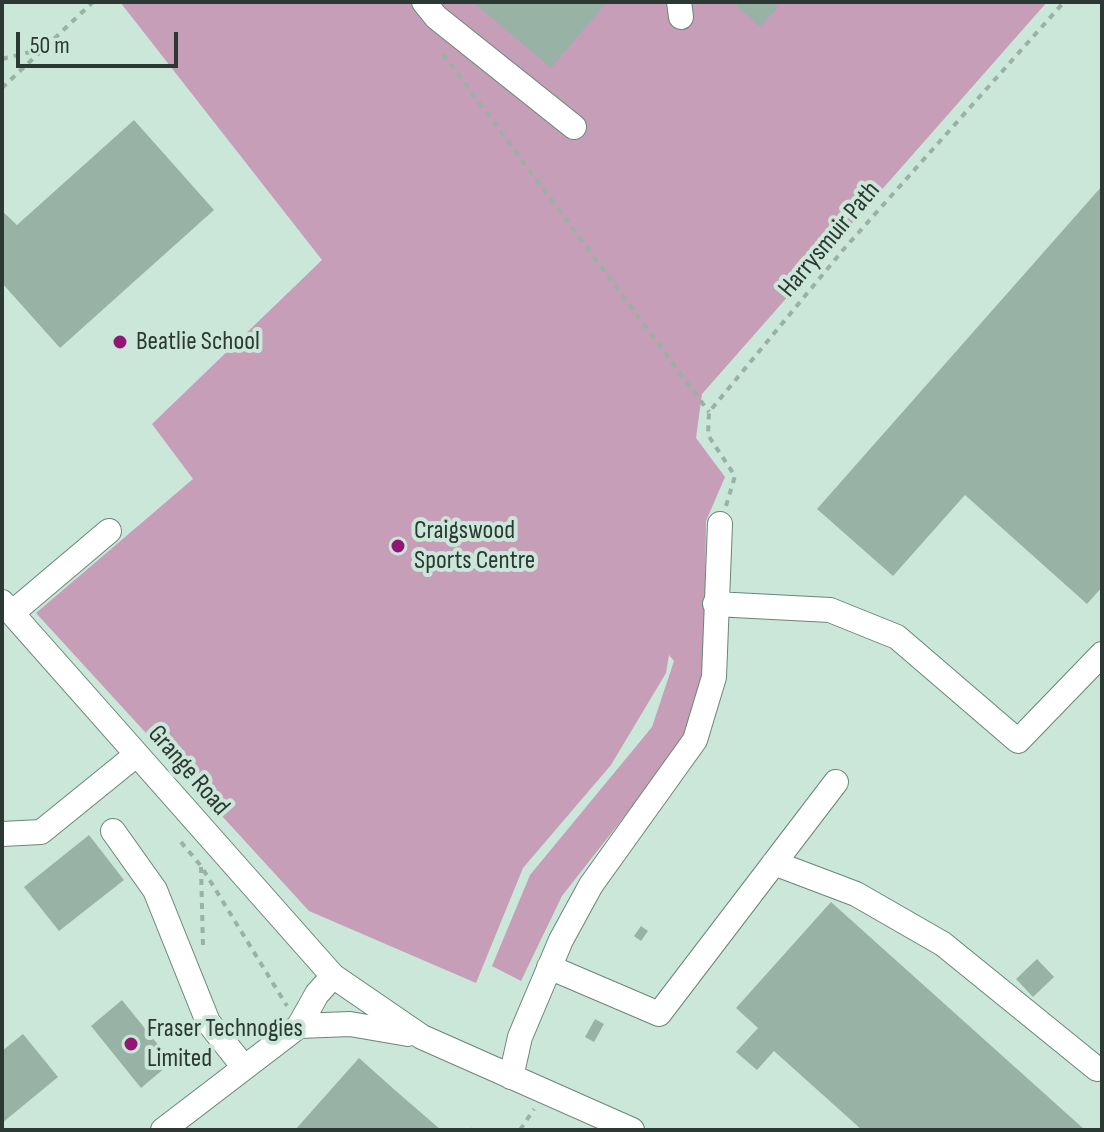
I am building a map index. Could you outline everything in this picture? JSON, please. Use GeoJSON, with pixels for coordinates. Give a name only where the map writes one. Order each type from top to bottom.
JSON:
{"type":"FeatureCollection","features":[{"type":"Feature","properties":{"kind":"street"},"geometry":{"type":"LineString","coordinates":[[424,2],[436,17],[574,127]]}},
{"type":"Feature","properties":{"kind":"street"},"geometry":{"type":"LineString","coordinates":[[511,1077],[520,1037],[549,967],[591,885],[695,740],[714,677],[720,524]]}},
{"type":"Feature","properties":{"kind":"street"},"geometry":{"type":"LineString","coordinates":[[7,607],[109,531]]}},
{"type":"Feature","properties":{"kind":"street"},"geometry":{"type":"LineString","coordinates":[[715,604],[830,610],[897,637],[1018,741],[1102,654]]}},
{"type":"Feature","properties":{"kind":"street","name":"Grange Road"},"geometry":{"type":"LineString","coordinates":[[7,607],[333,976],[422,1037],[632,1130]]}},
{"type":"Feature","properties":{"kind":"street"},"geometry":{"type":"LineString","coordinates":[[2,834],[41,832],[136,755]]}},
{"type":"Feature","properties":{"kind":"street"},"geometry":{"type":"LineString","coordinates":[[549,967],[659,1014],[836,782]]}},
{"type":"Feature","properties":{"kind":"street"},"geometry":{"type":"LineString","coordinates":[[113,831],[155,890],[208,1022],[243,1066]]}},
{"type":"Feature","properties":{"kind":"street"},"geometry":{"type":"LineString","coordinates":[[774,863],[856,894],[943,944],[1097,1069]]}},
{"type":"Feature","properties":{"kind":"street"},"geometry":{"type":"LineString","coordinates":[[175,1126],[243,1066],[299,1026],[317,994],[333,976]]}},
{"type":"Feature","properties":{"kind":"street","name":"Grange Road"},"geometry":{"type":"LineString","coordinates":[[299,1026],[350,1024],[422,1037]]}},
{"type":"Feature","properties":{"kind":"path"},"geometry":{"type":"LineString","coordinates":[[2,88],[93,2]]}},
{"type":"Feature","properties":{"kind":"path","name":"Harrysmuir Path"},"geometry":{"type":"LineString","coordinates":[[709,412],[853,238],[1064,2]]}},
{"type":"Feature","properties":{"kind":"path"},"geometry":{"type":"LineString","coordinates":[[2,59],[44,48]]}},
{"type":"Feature","properties":{"kind":"path"},"geometry":{"type":"LineString","coordinates":[[443,53],[709,412],[708,435],[735,476],[720,524]]}},
{"type":"Feature","properties":{"kind":"path"},"geometry":{"type":"LineString","coordinates":[[203,950],[201,866],[214,873]]}},
{"type":"Feature","properties":{"kind":"shaded area","name":"Craigswood Sports Centre"},"geometry":{"type":"Polygon","coordinates":[[[120,2],[1047,2],[702,394],[696,438],[725,477],[706,521],[704,665],[688,735],[562,896],[521,981],[492,966],[530,875],[652,727],[674,661],[669,655],[666,673],[611,765],[523,868],[476,983],[309,911],[36,613],[193,479],[152,424],[322,260],[120,2]]]}},
{"type":"Feature","properties":{"kind":"building"},"geometry":{"type":"Polygon","coordinates":[[[473,2],[607,2],[551,68],[473,2]]]}},
{"type":"Feature","properties":{"kind":"building"},"geometry":{"type":"Polygon","coordinates":[[[733,2],[772,2],[778,7],[760,27],[733,2]]]}},
{"type":"Feature","properties":{"kind":"building"},"geometry":{"type":"Polygon","coordinates":[[[134,120],[214,210],[60,348],[2,283],[2,211],[17,225],[134,120]]]}},
{"type":"Feature","properties":{"kind":"building"},"geometry":{"type":"Polygon","coordinates":[[[1102,186],[1102,587],[1087,604],[965,495],[893,576],[817,509],[1102,186]]]}},
{"type":"Feature","properties":{"kind":"building"},"geometry":{"type":"Polygon","coordinates":[[[89,835],[124,880],[59,931],[24,887],[89,835]]]}},
{"type":"Feature","properties":{"kind":"building"},"geometry":{"type":"Polygon","coordinates":[[[831,902],[1085,1130],[862,1130],[774,1051],[757,1070],[736,1052],[758,1028],[736,1008],[831,902]]]}},
{"type":"Feature","properties":{"kind":"building"},"geometry":{"type":"Polygon","coordinates":[[[641,926],[648,931],[641,941],[634,936],[641,926]]]}},
{"type":"Feature","properties":{"kind":"building"},"geometry":{"type":"Polygon","coordinates":[[[1037,959],[1054,977],[1033,997],[1016,979],[1037,959]]]}},
{"type":"Feature","properties":{"kind":"building","name":"Fraser Technogies Limited"},"geometry":{"type":"Polygon","coordinates":[[[122,1000],[172,1062],[141,1088],[91,1026],[122,1000]]]}},
{"type":"Feature","properties":{"kind":"building"},"geometry":{"type":"Polygon","coordinates":[[[595,1019],[604,1024],[594,1042],[585,1037],[595,1019]]]}},
{"type":"Feature","properties":{"kind":"building"},"geometry":{"type":"Polygon","coordinates":[[[23,1034],[58,1077],[2,1123],[2,1051],[23,1034]]]}},
{"type":"Feature","properties":{"kind":"building"},"geometry":{"type":"Polygon","coordinates":[[[359,1058],[396,1091],[441,1130],[295,1130],[359,1058]]]}},
{"type":"Feature","properties":{"kind":"place","name":"Beatlie School"},"geometry":{"type":"Point","coordinates":[120,342]}},
{"type":"Feature","properties":{"kind":"place","name":"Craigswood Sports Centre"},"geometry":{"type":"Point","coordinates":[398,546]}},
{"type":"Feature","properties":{"kind":"place","name":"Fraser Technogies Limited"},"geometry":{"type":"Point","coordinates":[131,1044]}}]}
